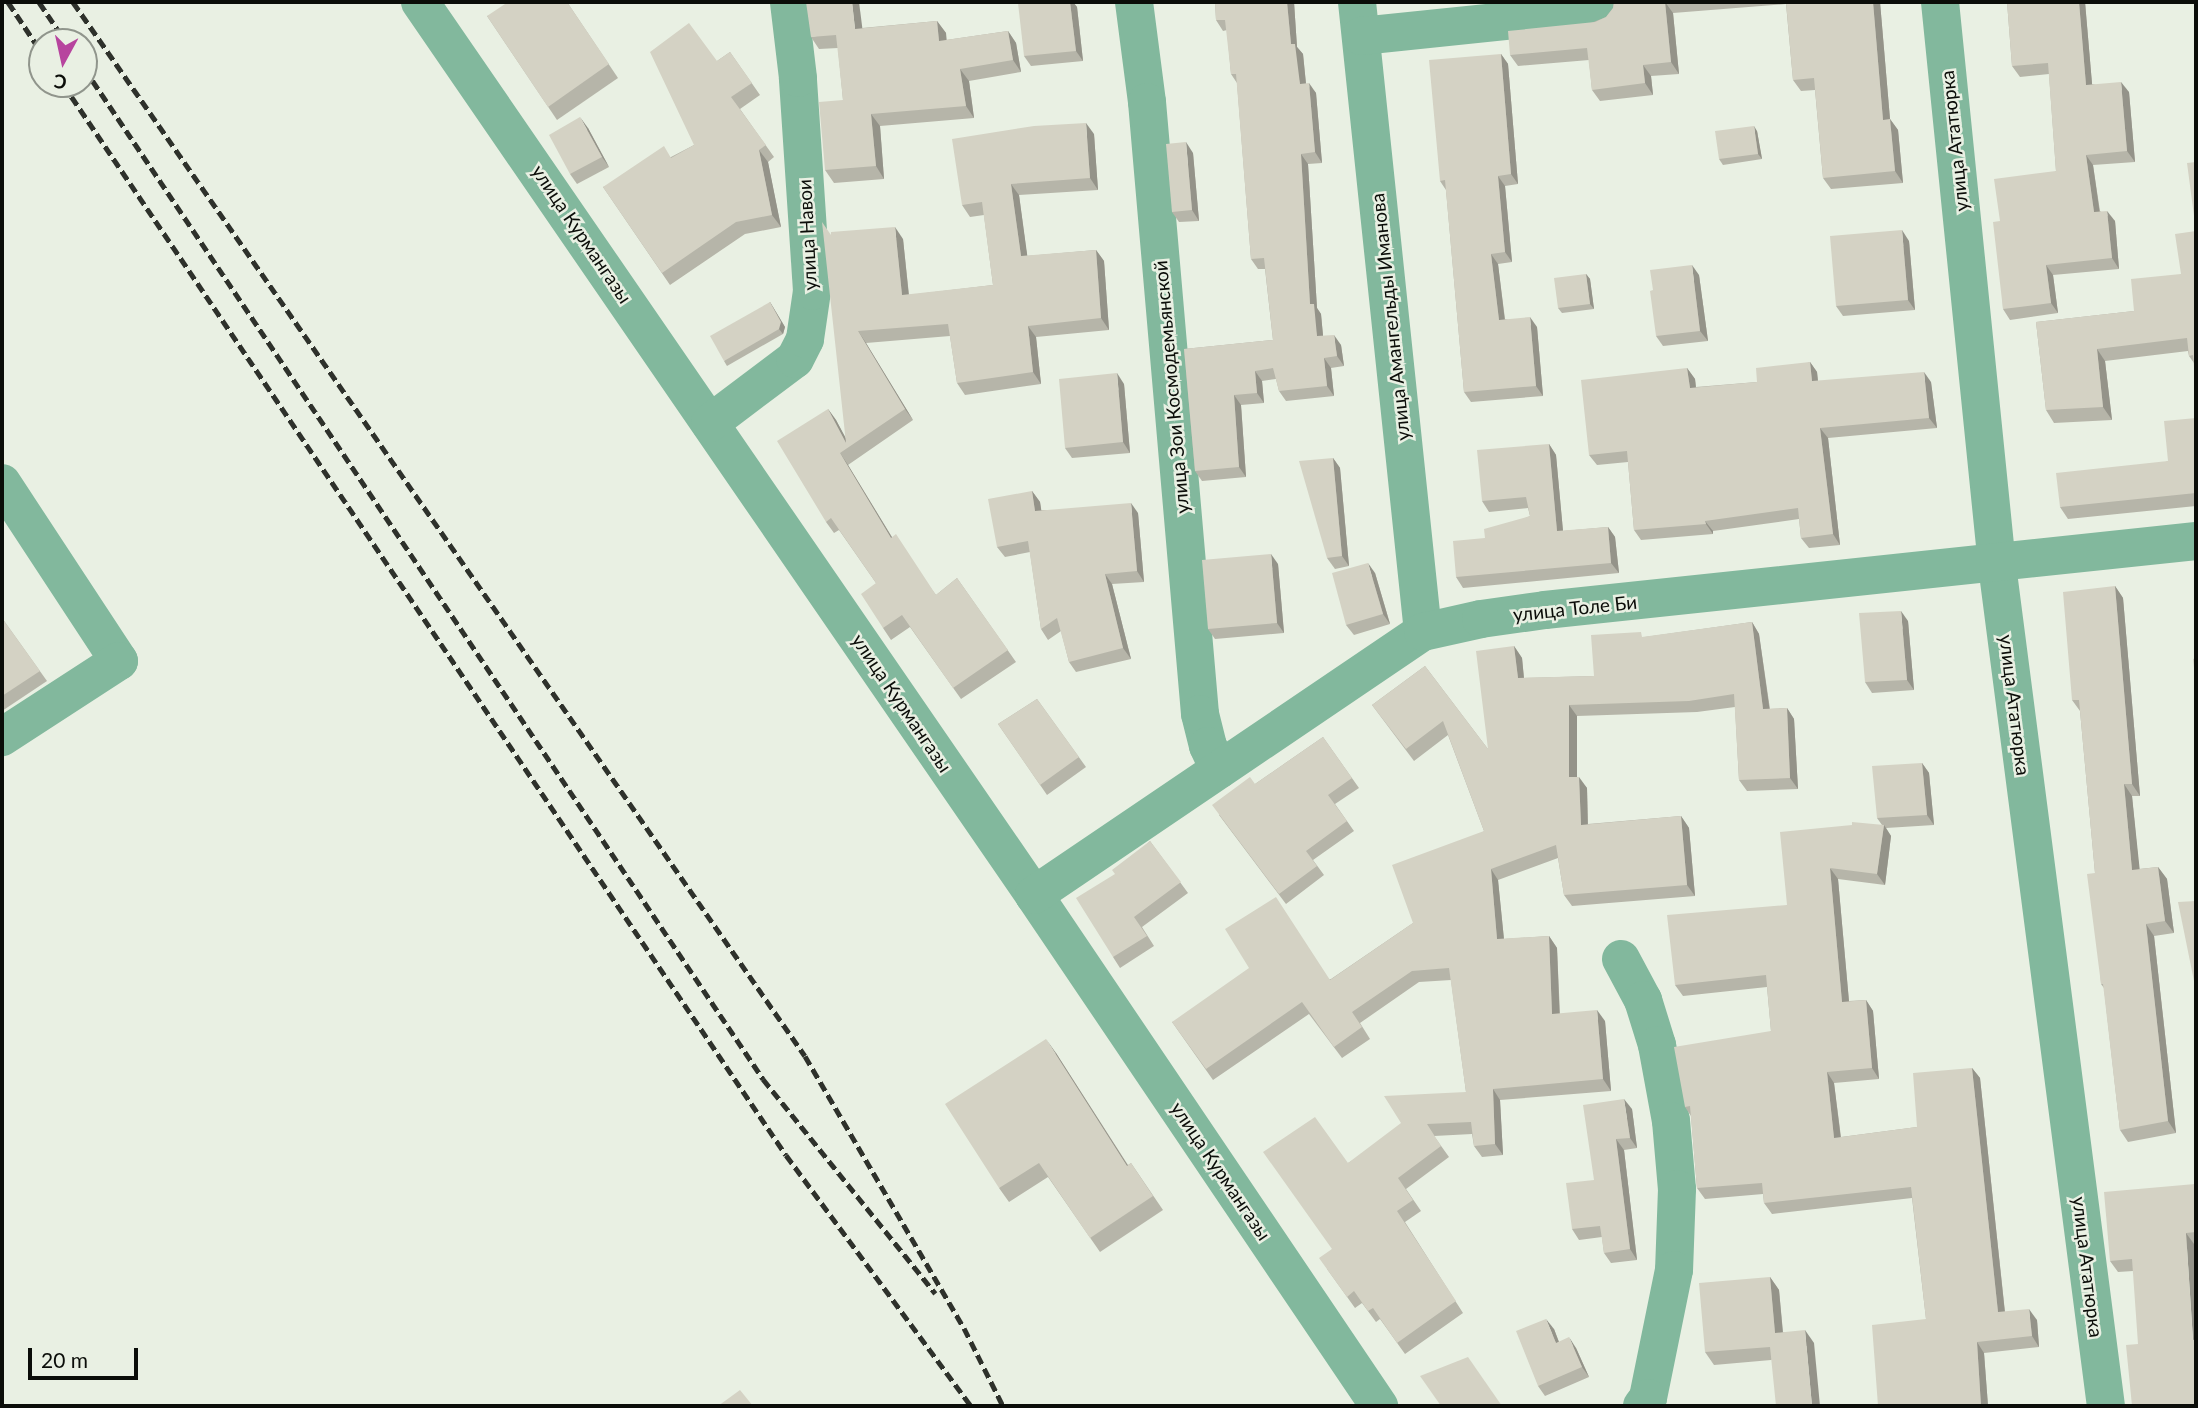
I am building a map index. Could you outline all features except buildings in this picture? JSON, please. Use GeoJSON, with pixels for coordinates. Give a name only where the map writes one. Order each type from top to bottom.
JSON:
{"type":"FeatureCollection","features":[{"type":"Feature","properties":{"kind":"street","name":"улица Курмангазы"},"geometry":{"type":"LineString","coordinates":[[420,2],[1034,895],[1380,1406]]}},
{"type":"Feature","properties":{"kind":"street","name":"улица Навои"},"geometry":{"type":"LineString","coordinates":[[710,423],[795,359],[807,329],[812,291],[798,78],[789,2]]}},
{"type":"Feature","properties":{"kind":"street","name":"улица Зои Космодемьянской"},"geometry":{"type":"LineString","coordinates":[[1134,2],[1147,102],[1200,714],[1208,746],[1220,770]]}},
{"type":"Feature","properties":{"kind":"street","name":"улица Ататюрка"},"geometry":{"type":"LineString","coordinates":[[1940,2],[1997,565],[2106,1406]]}},
{"type":"Feature","properties":{"kind":"street"},"geometry":{"type":"LineString","coordinates":[[1359,19],[1601,11]]}},
{"type":"Feature","properties":{"kind":"street","name":"улица Амангельды Иманова"},"geometry":{"type":"LineString","coordinates":[[1359,19],[1423,632]]}},
{"type":"Feature","properties":{"kind":"street"},"geometry":{"type":"LineString","coordinates":[[2,483],[119,661],[2,737]]}},
{"type":"Feature","properties":{"kind":"street","name":"улица Толе Би"},"geometry":{"type":"LineString","coordinates":[[1034,895],[1423,632],[1545,610],[1997,565],[2196,541]]}},
{"type":"Feature","properties":{"kind":"street"},"geometry":{"type":"LineString","coordinates":[[1621,959],[1643,1000],[1657,1045],[1671,1121],[1677,1189],[1674,1270],[1648,1398],[1642,1406]]}},
{"type":"Feature","properties":{"kind":"railway"},"geometry":{"type":"LineString","coordinates":[[8,2],[28,32]]}},
{"type":"Feature","properties":{"kind":"railway"},"geometry":{"type":"LineString","coordinates":[[39,2],[57,28]]}},
{"type":"Feature","properties":{"kind":"railway"},"geometry":{"type":"LineString","coordinates":[[73,2],[805,1056],[964,1328],[1003,1406]]}},
{"type":"Feature","properties":{"kind":"railway"},"geometry":{"type":"LineString","coordinates":[[98,89],[763,1079],[935,1293]]}},
{"type":"Feature","properties":{"kind":"railway"},"geometry":{"type":"LineString","coordinates":[[72,98],[786,1155],[971,1406]]}}]}
